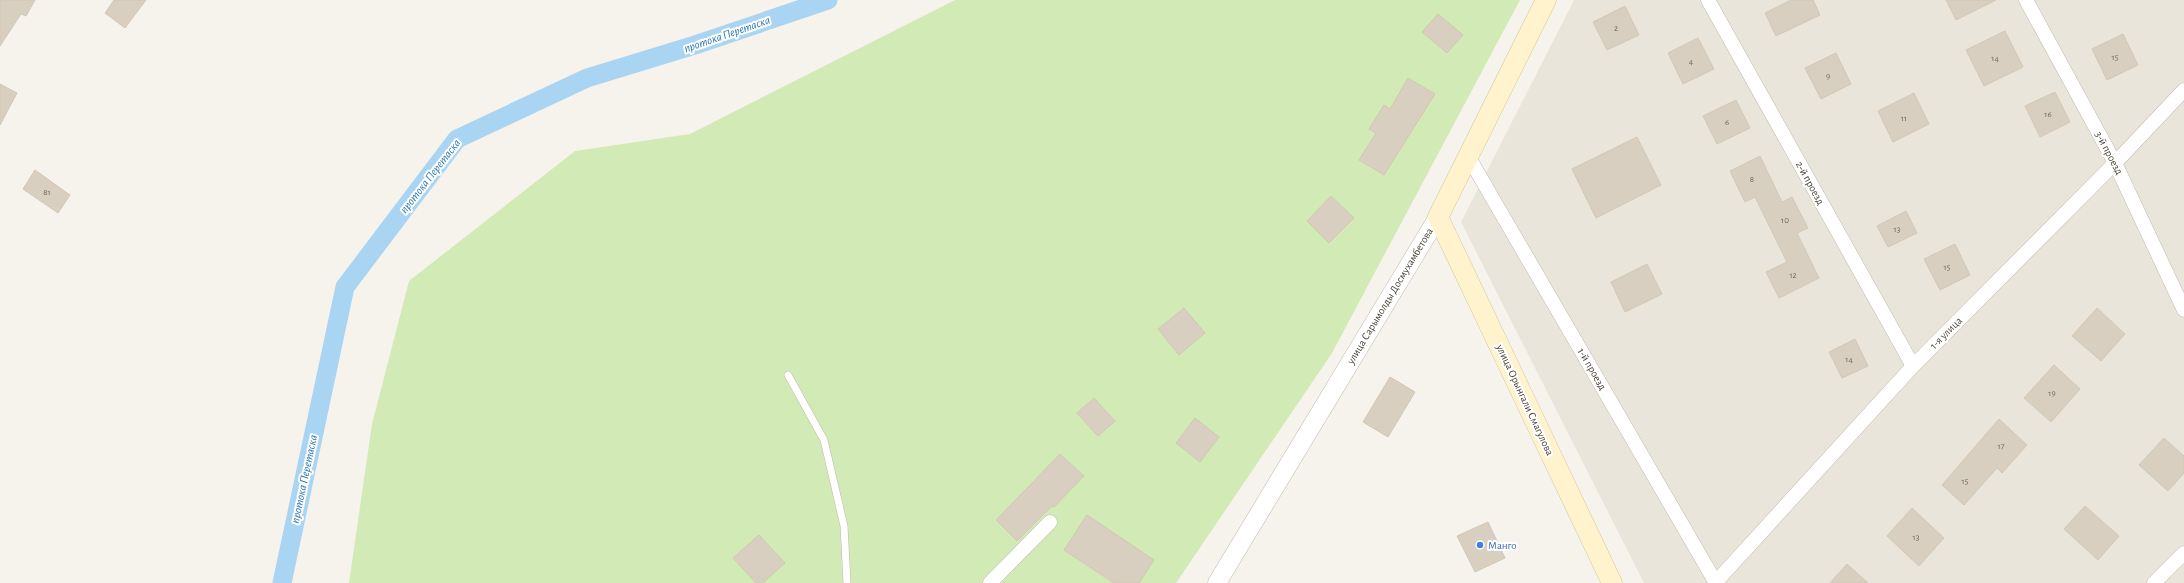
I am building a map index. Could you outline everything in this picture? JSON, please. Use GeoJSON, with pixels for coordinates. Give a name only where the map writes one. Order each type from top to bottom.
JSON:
{"type":"FeatureCollection","features":[{"type":"Feature","properties":{"kind":"main road","name":"улица Сарымолды Досмухамбетова"},"geometry":{"type":"LineString","coordinates":[[1438,217],[1546,0]]}},
{"type":"Feature","properties":{"kind":"main road","name":"улица Орынгали Смагулова"},"geometry":{"type":"LineString","coordinates":[[1438,217],[1612,583]]}},
{"type":"Feature","properties":{"kind":"street","name":"2-й проезд"},"geometry":{"type":"LineString","coordinates":[[1708,0],[1913,366]]}},
{"type":"Feature","properties":{"kind":"street","name":"3-й проезд"},"geometry":{"type":"LineString","coordinates":[[2026,0],[2115,163],[2184,310]]}},
{"type":"Feature","properties":{"kind":"street","name":"1-я улица"},"geometry":{"type":"LineString","coordinates":[[1716,583],[1913,366],[2115,163],[2184,90]]}},
{"type":"Feature","properties":{"kind":"street","name":"1-й проезд"},"geometry":{"type":"LineString","coordinates":[[1468,156],[1716,583]]}},
{"type":"Feature","properties":{"kind":"street","name":"улица Сарымолды Досмухамбетова"},"geometry":{"type":"LineString","coordinates":[[1217,583],[1438,217]]}},
{"type":"Feature","properties":{"kind":"street"},"geometry":{"type":"LineString","coordinates":[[990,583],[1050,522]]}},
{"type":"Feature","properties":{"kind":"street"},"geometry":{"type":"LineString","coordinates":[[2154,583],[2184,553]]}},
{"type":"Feature","properties":{"kind":"lane"},"geometry":{"type":"LineString","coordinates":[[788,375],[824,440],[844,526],[846,583]]}},
{"type":"Feature","properties":{"kind":"shaded area"},"geometry":{"type":"Polygon","coordinates":[[[1574,0],[2184,0],[2184,583],[1644,583],[1461,222],[1574,0]]]}},
{"type":"Feature","properties":{"kind":"green space"},"geometry":{"type":"Polygon","coordinates":[[[955,0],[1520,0],[1332,353],[1176,583],[349,583],[372,424],[409,281],[575,151],[690,134],[955,0]]]}},
{"type":"Feature","properties":{"kind":"building"},"geometry":{"type":"Polygon","coordinates":[[[0,0],[35,0],[26,16],[21,14],[0,46],[0,0]]]}},
{"type":"Feature","properties":{"kind":"building"},"geometry":{"type":"Polygon","coordinates":[[[114,0],[146,0],[125,28],[105,13],[114,0]]]}},
{"type":"Feature","properties":{"kind":"building"},"geometry":{"type":"Polygon","coordinates":[[[1791,0],[1813,0],[1820,15],[1776,36],[1765,13],[1791,0]]]}},
{"type":"Feature","properties":{"kind":"building"},"geometry":{"type":"Polygon","coordinates":[[[1946,0],[1996,0],[1956,20],[1946,0]]]}},
{"type":"Feature","properties":{"kind":"building"},"geometry":{"type":"Polygon","coordinates":[[[1625,6],[1639,35],[1607,50],[1593,22],[1625,6]]]}},
{"type":"Feature","properties":{"kind":"building"},"geometry":{"type":"Polygon","coordinates":[[[1438,14],[1463,35],[1447,53],[1422,32],[1438,14]]]}},
{"type":"Feature","properties":{"kind":"building"},"geometry":{"type":"Polygon","coordinates":[[[2005,31],[2023,67],[1984,86],[1966,50],[2005,31]]]}},
{"type":"Feature","properties":{"kind":"building"},"geometry":{"type":"Polygon","coordinates":[[[2123,34],[2138,65],[2107,80],[2092,49],[2123,34]]]}},
{"type":"Feature","properties":{"kind":"building"},"geometry":{"type":"Polygon","coordinates":[[[1698,38],[1714,69],[1683,84],[1668,53],[1698,38]]]}},
{"type":"Feature","properties":{"kind":"building"},"geometry":{"type":"Polygon","coordinates":[[[1836,53],[1851,84],[1821,99],[1805,68],[1836,53]]]}},
{"type":"Feature","properties":{"kind":"building"},"geometry":{"type":"Polygon","coordinates":[[[1408,78],[1435,94],[1384,175],[1359,160],[1376,133],[1369,129],[1384,105],[1390,109],[1408,78]]]}},
{"type":"Feature","properties":{"kind":"building"},"geometry":{"type":"Polygon","coordinates":[[[0,84],[17,93],[0,125],[0,84]]]}},
{"type":"Feature","properties":{"kind":"building"},"geometry":{"type":"Polygon","coordinates":[[[2055,92],[2070,122],[2040,137],[2025,106],[2055,92]]]}},
{"type":"Feature","properties":{"kind":"building"},"geometry":{"type":"Polygon","coordinates":[[[1914,93],[1929,124],[1893,142],[1878,111],[1914,93]]]}},
{"type":"Feature","properties":{"kind":"building"},"geometry":{"type":"Polygon","coordinates":[[[1736,100],[1750,128],[1717,144],[1703,116],[1736,100]]]}},
{"type":"Feature","properties":{"kind":"building"},"geometry":{"type":"Polygon","coordinates":[[[1637,137],[1661,185],[1596,218],[1572,169],[1637,137]]]}},
{"type":"Feature","properties":{"kind":"building"},"geometry":{"type":"Polygon","coordinates":[[[1760,156],[1782,202],[1792,197],[1808,228],[1797,233],[1819,278],[1779,298],[1766,272],[1787,262],[1755,197],[1745,202],[1730,171],[1760,156]]]}},
{"type":"Feature","properties":{"kind":"building"},"geometry":{"type":"Polygon","coordinates":[[[35,170],[70,195],[58,213],[23,189],[35,170]]]}},
{"type":"Feature","properties":{"kind":"building"},"geometry":{"type":"Polygon","coordinates":[[[1331,196],[1354,218],[1329,243],[1307,221],[1331,196]]]}},
{"type":"Feature","properties":{"kind":"building"},"geometry":{"type":"Polygon","coordinates":[[[1906,211],[1917,233],[1888,247],[1877,226],[1906,211]]]}},
{"type":"Feature","properties":{"kind":"building"},"geometry":{"type":"Polygon","coordinates":[[[1955,244],[1970,275],[1940,290],[1924,259],[1955,244]]]}},
{"type":"Feature","properties":{"kind":"building"},"geometry":{"type":"Polygon","coordinates":[[[1647,264],[1662,294],[1625,312],[1611,282],[1647,264]]]}},
{"type":"Feature","properties":{"kind":"building"},"geometry":{"type":"Polygon","coordinates":[[[1184,308],[1205,333],[1179,355],[1158,329],[1184,308]]]}},
{"type":"Feature","properties":{"kind":"building"},"geometry":{"type":"Polygon","coordinates":[[[2097,308],[2125,334],[2101,361],[2072,336],[2097,308]]]}},
{"type":"Feature","properties":{"kind":"building"},"geometry":{"type":"Polygon","coordinates":[[[1855,339],[1868,366],[1842,378],[1829,352],[1855,339]]]}},
{"type":"Feature","properties":{"kind":"building"},"geometry":{"type":"Polygon","coordinates":[[[2054,365],[2080,389],[2051,422],[2024,398],[2054,365]]]}},
{"type":"Feature","properties":{"kind":"building"},"geometry":{"type":"Polygon","coordinates":[[[1390,377],[1415,392],[1388,437],[1363,422],[1390,377]]]}},
{"type":"Feature","properties":{"kind":"building"},"geometry":{"type":"Polygon","coordinates":[[[1094,398],[1115,421],[1098,436],[1077,413],[1094,398]]]}},
{"type":"Feature","properties":{"kind":"building"},"geometry":{"type":"Polygon","coordinates":[[[1195,418],[1219,437],[1200,462],[1176,443],[1195,418]]]}},
{"type":"Feature","properties":{"kind":"building"},"geometry":{"type":"Polygon","coordinates":[[[1999,419],[2027,445],[2002,473],[1997,468],[1964,505],[1942,485],[1999,419]]]}},
{"type":"Feature","properties":{"kind":"building"},"geometry":{"type":"Polygon","coordinates":[[[2164,438],[2184,456],[2184,473],[2168,491],[2139,465],[2164,438]]]}},
{"type":"Feature","properties":{"kind":"building"},"geometry":{"type":"Polygon","coordinates":[[[1060,454],[1084,476],[1054,507],[1052,506],[1017,541],[996,520],[1060,454]]]}},
{"type":"Feature","properties":{"kind":"building"},"geometry":{"type":"Polygon","coordinates":[[[2085,506],[2119,536],[2098,560],[2064,529],[2085,506]]]}},
{"type":"Feature","properties":{"kind":"building"},"geometry":{"type":"Polygon","coordinates":[[[1912,508],[1944,538],[1919,566],[1887,536],[1912,508]]]}},
{"type":"Feature","properties":{"kind":"building"},"geometry":{"type":"Polygon","coordinates":[[[1087,515],[1154,560],[1139,583],[1114,583],[1064,550],[1087,515]]]}},
{"type":"Feature","properties":{"kind":"building"},"geometry":{"type":"Polygon","coordinates":[[[1488,522],[1505,558],[1475,572],[1457,536],[1488,522]]]}},
{"type":"Feature","properties":{"kind":"building"},"geometry":{"type":"Polygon","coordinates":[[[759,535],[785,563],[763,583],[756,583],[733,558],[759,535]]]}},
{"type":"Feature","properties":{"kind":"building"},"geometry":{"type":"Polygon","coordinates":[[[1847,564],[1868,583],[1830,583],[1847,564]]]}},
{"type":"Feature","properties":{"kind":"waterway","name":"протока Перетаска"},"geometry":{"type":"LineString","coordinates":[[282,583],[345,287],[457,139],[587,78],[695,45],[828,0]]}},
{"type":"Feature","properties":{"kind":"place","name":"Манго"},"geometry":{"type":"Point","coordinates":[1480,545]}}]}
